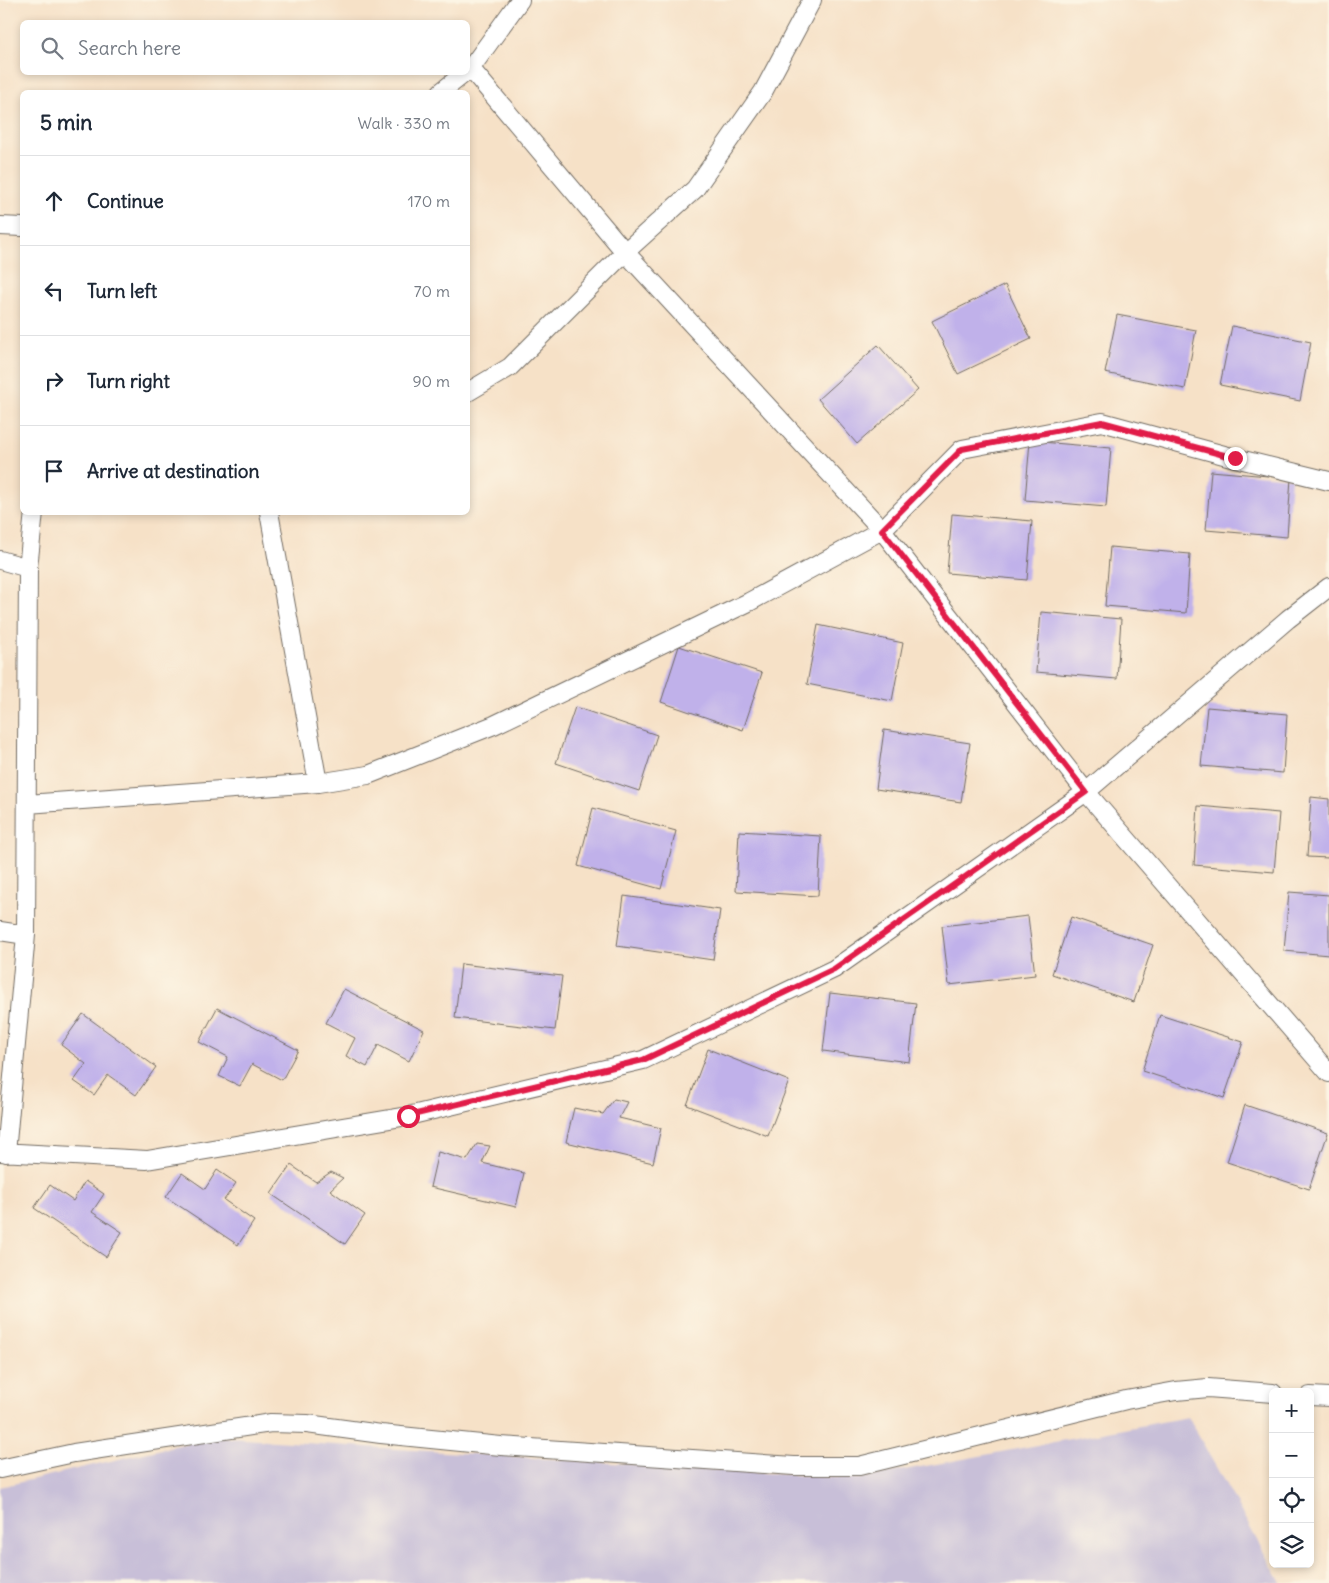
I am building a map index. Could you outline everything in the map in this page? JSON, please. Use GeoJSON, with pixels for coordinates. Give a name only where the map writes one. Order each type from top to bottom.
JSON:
{"type":"FeatureCollection","features":[{"type":"Feature","properties":{"kind":"lane"},"geometry":{"type":"LineString","coordinates":[[470,68],[520,0]]}},
{"type":"Feature","properties":{"kind":"lane"},"geometry":{"type":"LineString","coordinates":[[470,391],[510,367],[624,252],[695,189],[763,92],[812,0]]}},
{"type":"Feature","properties":{"kind":"lane"},"geometry":{"type":"LineString","coordinates":[[470,73],[624,252],[882,530],[1086,792],[1329,1072]]}},
{"type":"Feature","properties":{"kind":"lane"},"geometry":{"type":"LineString","coordinates":[[444,90],[463,75]]}},
{"type":"Feature","properties":{"kind":"lane"},"geometry":{"type":"LineString","coordinates":[[0,226],[20,227]]}},
{"type":"Feature","properties":{"kind":"lane"},"geometry":{"type":"LineString","coordinates":[[27,804],[318,783],[368,774],[494,725],[748,602],[882,530],[962,449],[1102,422],[1329,481]]}},
{"type":"Feature","properties":{"kind":"lane"},"geometry":{"type":"LineString","coordinates":[[34,515],[28,568],[26,935],[3,1152],[147,1160],[408,1116],[643,1060],[834,969],[1086,792],[1288,619],[1329,587]]}},
{"type":"Feature","properties":{"kind":"lane"},"geometry":{"type":"LineString","coordinates":[[270,515],[318,783]]}},
{"type":"Feature","properties":{"kind":"lane"},"geometry":{"type":"LineString","coordinates":[[0,560],[28,568]]}},
{"type":"Feature","properties":{"kind":"lane"},"geometry":{"type":"LineString","coordinates":[[0,931],[26,935]]}},
{"type":"Feature","properties":{"kind":"lane"},"geometry":{"type":"LineString","coordinates":[[0,1469],[74,1453],[271,1423],[307,1424],[381,1434],[501,1446],[794,1466],[859,1466],[1126,1400],[1176,1391],[1208,1388],[1269,1393]]}},
{"type":"Feature","properties":{"kind":"lane"},"geometry":{"type":"LineString","coordinates":[[1314,1396],[1329,1397]]}},
{"type":"Feature","properties":{"kind":"shaded area"},"geometry":{"type":"Polygon","coordinates":[[[1188,1417],[1269,1562],[1269,1568],[1273,1568],[1281,1583],[0,1583],[0,1487],[213,1437],[856,1479],[1188,1417]]]}},
{"type":"Feature","properties":{"kind":"building"},"geometry":{"type":"Polygon","coordinates":[[[1005,285],[1031,339],[958,374],[932,321],[1005,285]]]}},
{"type":"Feature","properties":{"kind":"building"},"geometry":{"type":"Polygon","coordinates":[[[1117,315],[1196,330],[1185,389],[1105,373],[1117,315]]]}},
{"type":"Feature","properties":{"kind":"building"},"geometry":{"type":"Polygon","coordinates":[[[1232,326],[1311,342],[1300,401],[1220,385],[1232,326]]]}},
{"type":"Feature","properties":{"kind":"building"},"geometry":{"type":"Polygon","coordinates":[[[878,345],[918,390],[857,444],[818,399],[878,345]]]}},
{"type":"Feature","properties":{"kind":"building"},"geometry":{"type":"Polygon","coordinates":[[[1030,441],[1111,448],[1106,507],[1025,500],[1030,441]]]}},
{"type":"Feature","properties":{"kind":"building"},"geometry":{"type":"Polygon","coordinates":[[[1211,471],[1291,478],[1287,537],[1206,530],[1211,471]]]}},
{"type":"Feature","properties":{"kind":"building"},"geometry":{"type":"Polygon","coordinates":[[[952,514],[1032,521],[1027,580],[947,573],[952,514]]]}},
{"type":"Feature","properties":{"kind":"building"},"geometry":{"type":"Polygon","coordinates":[[[1110,547],[1190,554],[1186,613],[1105,606],[1110,547]]]}},
{"type":"Feature","properties":{"kind":"building"},"geometry":{"type":"Polygon","coordinates":[[[1041,612],[1121,619],[1117,679],[1036,672],[1041,612]]]}},
{"type":"Feature","properties":{"kind":"building"},"geometry":{"type":"Polygon","coordinates":[[[818,625],[903,643],[892,701],[807,684],[818,625]]]}},
{"type":"Feature","properties":{"kind":"building"},"geometry":{"type":"Polygon","coordinates":[[[679,646],[762,673],[743,730],[661,702],[679,646]]]}},
{"type":"Feature","properties":{"kind":"building"},"geometry":{"type":"Polygon","coordinates":[[[575,707],[657,735],[639,791],[556,763],[575,707]]]}},
{"type":"Feature","properties":{"kind":"building"},"geometry":{"type":"Polygon","coordinates":[[[1207,707],[1287,714],[1283,773],[1201,766],[1207,707]]]}},
{"type":"Feature","properties":{"kind":"building"},"geometry":{"type":"Polygon","coordinates":[[[884,730],[970,743],[961,802],[876,789],[884,730]]]}},
{"type":"Feature","properties":{"kind":"building"},"geometry":{"type":"Polygon","coordinates":[[[1311,797],[1329,799],[1329,858],[1307,857],[1311,797]]]}},
{"type":"Feature","properties":{"kind":"building"},"geometry":{"type":"Polygon","coordinates":[[[1198,806],[1279,813],[1274,872],[1194,865],[1198,806]]]}},
{"type":"Feature","properties":{"kind":"building"},"geometry":{"type":"Polygon","coordinates":[[[593,808],[676,831],[661,889],[578,866],[593,808]]]}},
{"type":"Feature","properties":{"kind":"building"},"geometry":{"type":"Polygon","coordinates":[[[739,831],[821,836],[818,896],[736,891],[739,831]]]}},
{"type":"Feature","properties":{"kind":"building"},"geometry":{"type":"Polygon","coordinates":[[[1289,892],[1329,895],[1329,955],[1284,951],[1289,892]]]}},
{"type":"Feature","properties":{"kind":"building"},"geometry":{"type":"Polygon","coordinates":[[[624,896],[720,910],[713,960],[617,946],[624,896]]]}},
{"type":"Feature","properties":{"kind":"building"},"geometry":{"type":"Polygon","coordinates":[[[1028,916],[1035,975],[949,985],[942,926],[1028,916]]]}},
{"type":"Feature","properties":{"kind":"building"},"geometry":{"type":"Polygon","coordinates":[[[1071,917],[1153,945],[1134,1002],[1052,974],[1071,917]]]}},
{"type":"Feature","properties":{"kind":"building"},"geometry":{"type":"Polygon","coordinates":[[[461,964],[562,976],[555,1030],[455,1018],[461,964]]]}},
{"type":"Feature","properties":{"kind":"building"},"geometry":{"type":"Polygon","coordinates":[[[344,989],[424,1030],[409,1061],[378,1045],[367,1067],[346,1056],[355,1038],[326,1023],[344,989]]]}},
{"type":"Feature","properties":{"kind":"building"},"geometry":{"type":"Polygon","coordinates":[[[830,993],[916,1003],[909,1062],[823,1051],[830,993]]]}},
{"type":"Feature","properties":{"kind":"building"},"geometry":{"type":"Polygon","coordinates":[[[217,1008],[298,1050],[282,1080],[252,1064],[240,1086],[219,1076],[228,1057],[199,1042],[217,1008]]]}},
{"type":"Feature","properties":{"kind":"building"},"geometry":{"type":"Polygon","coordinates":[[[83,1014],[156,1067],[136,1095],[108,1075],[94,1095],[74,1081],[86,1064],[61,1045],[83,1014]]]}},
{"type":"Feature","properties":{"kind":"building"},"geometry":{"type":"Polygon","coordinates":[[[1160,1015],[1243,1042],[1224,1098],[1142,1071],[1160,1015]]]}},
{"type":"Feature","properties":{"kind":"building"},"geometry":{"type":"Polygon","coordinates":[[[708,1049],[789,1081],[768,1136],[687,1105],[708,1049]]]}},
{"type":"Feature","properties":{"kind":"building"},"geometry":{"type":"Polygon","coordinates":[[[614,1099],[627,1102],[619,1118],[661,1128],[653,1163],[566,1142],[574,1108],[603,1114],[614,1099]]]}},
{"type":"Feature","properties":{"kind":"building"},"geometry":{"type":"Polygon","coordinates":[[[1245,1105],[1328,1133],[1309,1189],[1227,1162],[1245,1105]]]}},
{"type":"Feature","properties":{"kind":"building"},"geometry":{"type":"Polygon","coordinates":[[[477,1144],[490,1146],[482,1163],[524,1173],[516,1207],[430,1187],[438,1152],[467,1160],[477,1144]]]}},
{"type":"Feature","properties":{"kind":"building"},"geometry":{"type":"Polygon","coordinates":[[[291,1165],[316,1182],[331,1172],[343,1178],[330,1190],[365,1215],[345,1244],[271,1194],[291,1165]]]}},
{"type":"Feature","properties":{"kind":"building"},"geometry":{"type":"Polygon","coordinates":[[[217,1170],[236,1183],[224,1200],[254,1221],[238,1245],[166,1197],[182,1173],[205,1189],[217,1170]]]}},
{"type":"Feature","properties":{"kind":"building"},"geometry":{"type":"Polygon","coordinates":[[[85,1181],[104,1194],[92,1212],[122,1232],[106,1257],[34,1208],[50,1185],[73,1201],[85,1181]]]}},
{"type":"Feature","properties":{"kind":"route"},"geometry":{"type":"LineString","coordinates":[[408,1116],[643,1060],[834,969],[1086,792],[882,530],[962,449],[1102,422],[1235,458]]}}]}
